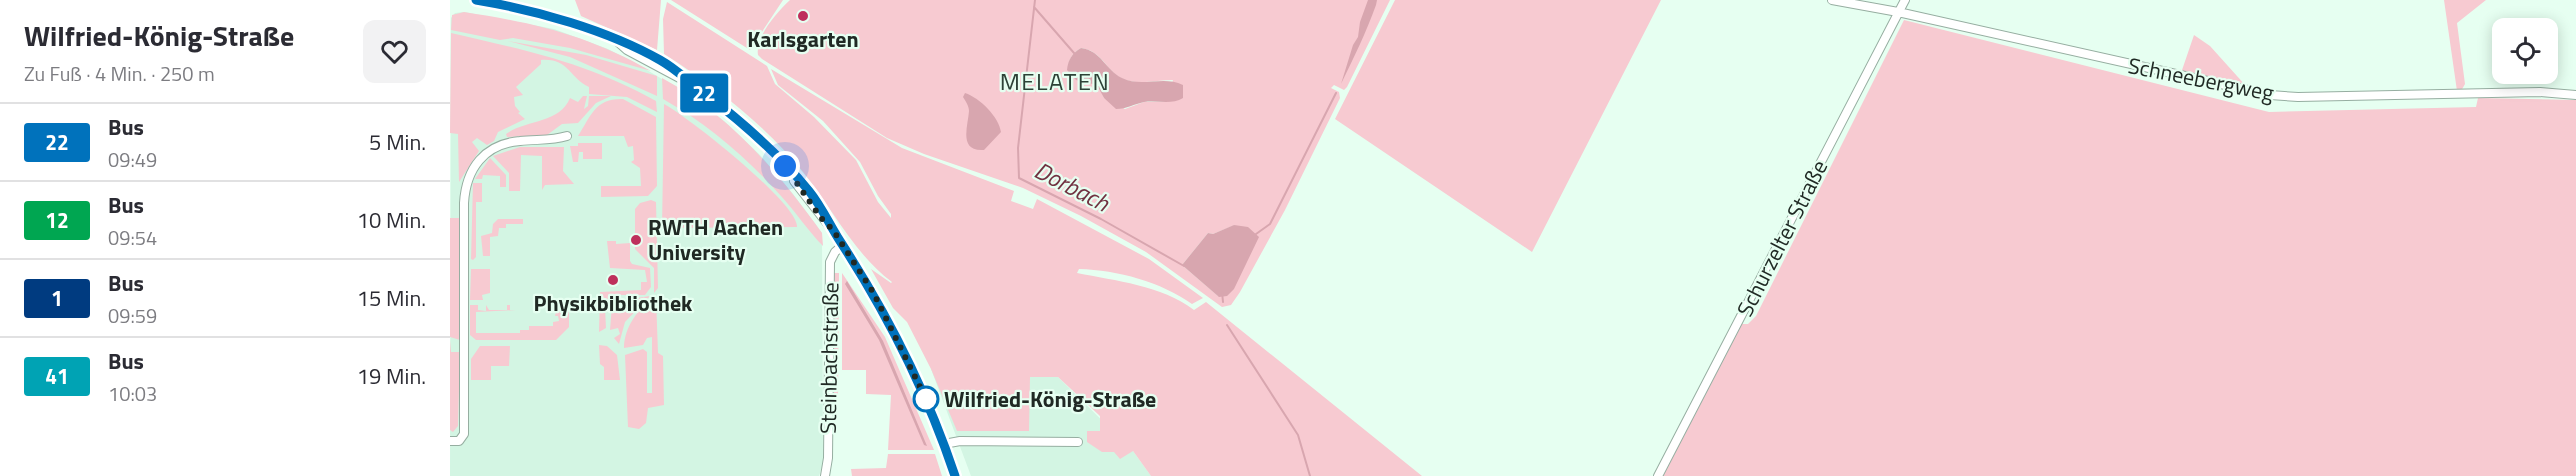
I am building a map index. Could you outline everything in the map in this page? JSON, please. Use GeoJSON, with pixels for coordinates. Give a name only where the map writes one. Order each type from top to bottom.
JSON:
{"type":"FeatureCollection","features":[{"type":"Feature","properties":{"kind":"street"},"geometry":{"type":"LineString","coordinates":[[476,0],[509,5],[562,20],[626,43],[659,60],[754,134],[785,166],[821,218],[833,230],[897,336],[944,444],[955,476]]}},
{"type":"Feature","properties":{"kind":"street","name":"Schneebergweg"},"geometry":{"type":"LineString","coordinates":[[1832,0],[1898,12],[2270,95],[2298,97],[2540,92],[2576,95]]}},
{"type":"Feature","properties":{"kind":"street","name":"Schurzelter Straße"},"geometry":{"type":"LineString","coordinates":[[1658,476],[1905,0]]}},
{"type":"Feature","properties":{"kind":"street"},"geometry":{"type":"LineString","coordinates":[[450,441],[459,441],[464,434],[464,203],[467,179],[477,161],[495,146],[519,141],[558,139],[567,135]]}},
{"type":"Feature","properties":{"kind":"street","name":"Steinbachstraße"},"geometry":{"type":"LineString","coordinates":[[825,476],[828,460],[830,262],[835,252],[843,245]]}},
{"type":"Feature","properties":{"kind":"street"},"geometry":{"type":"LineString","coordinates":[[944,444],[960,441],[1078,442]]}},
{"type":"Feature","properties":{"kind":"shaded area"},"geometry":{"type":"Polygon","coordinates":[[[575,0],[661,0],[657,50],[581,16],[575,0]]]}},
{"type":"Feature","properties":{"kind":"shaded area"},"geometry":{"type":"Polygon","coordinates":[[[671,0],[783,0],[750,50],[671,0]]]}},
{"type":"Feature","properties":{"kind":"shaded area"},"geometry":{"type":"Polygon","coordinates":[[[790,0],[1390,0],[1347,87],[1344,90],[1334,85],[1331,88],[1339,92],[1340,98],[1285,210],[1240,292],[1231,305],[1222,307],[1146,252],[1081,216],[1023,188],[924,154],[887,138],[762,59],[758,55],[758,48],[763,33],[790,0]],[[1081,48],[1071,57],[1068,70],[1098,85],[1104,98],[1125,109],[1144,102],[1167,102],[1173,80],[1140,82],[1121,78],[1099,56],[1081,48]],[[1235,225],[1213,234],[1208,233],[1182,265],[1218,296],[1225,295],[1235,225]]]}},
{"type":"Feature","properties":{"kind":"shaded area"},"geometry":{"type":"Polygon","coordinates":[[[1368,0],[1377,0],[1376,5],[1341,84],[1353,45],[1358,37],[1360,22],[1368,0]]]}},
{"type":"Feature","properties":{"kind":"shaded area"},"geometry":{"type":"Polygon","coordinates":[[[1395,0],[1661,0],[1532,252],[1335,119],[1395,0]]]}},
{"type":"Feature","properties":{"kind":"shaded area"},"geometry":{"type":"Polygon","coordinates":[[[2444,0],[2486,0],[2457,23],[2465,84],[2461,91],[2457,91],[2444,0]]]}},
{"type":"Feature","properties":{"kind":"shaded area"},"geometry":{"type":"Polygon","coordinates":[[[667,2],[767,66],[775,84],[814,117],[856,160],[878,202],[891,218],[891,214],[878,196],[860,162],[823,121],[778,85],[771,69],[902,148],[1014,191],[1011,201],[1033,209],[1037,199],[1149,259],[1203,298],[1192,304],[1167,289],[1139,279],[1094,270],[1079,269],[1077,273],[1153,289],[1194,310],[1206,302],[1422,476],[1151,476],[1133,451],[1120,459],[1114,452],[1102,452],[1087,442],[1087,431],[1100,431],[1100,416],[1058,377],[1030,377],[1029,431],[957,431],[931,369],[907,322],[893,308],[871,269],[892,282],[866,258],[803,172],[756,122],[721,93],[664,54],[663,19],[667,2]]]}},
{"type":"Feature","properties":{"kind":"shaded area","name":"RWTH Aachen University"},"geometry":{"type":"Polygon","coordinates":[[[464,12],[554,29],[608,49],[637,64],[692,97],[724,121],[760,155],[793,194],[822,233],[823,464],[819,476],[450,476],[451,18],[455,13],[464,12]]]}},
{"type":"Feature","properties":{"kind":"shaded area"},"geometry":{"type":"Polygon","coordinates":[[[464,12],[538,26],[583,39],[651,71],[570,48],[513,38],[500,40],[451,30],[452,15],[464,12]]]}},
{"type":"Feature","properties":{"kind":"shaded area"},"geometry":{"type":"Polygon","coordinates":[[[1904,20],[2269,112],[2476,107],[2478,98],[2576,100],[2576,476],[1663,476],[1740,324],[1748,324],[1756,316],[1904,20]]]}},
{"type":"Feature","properties":{"kind":"shaded area"},"geometry":{"type":"Polygon","coordinates":[[[451,33],[556,59],[605,76],[656,101],[657,112],[627,97],[589,94],[589,87],[563,65],[550,60],[541,60],[541,64],[516,87],[523,95],[514,97],[515,106],[520,112],[518,113],[525,119],[498,132],[494,141],[487,145],[477,138],[472,142],[479,151],[459,182],[458,134],[450,133],[451,33]]]}},
{"type":"Feature","properties":{"kind":"shaded area"},"geometry":{"type":"Polygon","coordinates":[[[2194,35],[2210,46],[2246,86],[2181,73],[2194,35]]]}},
{"type":"Feature","properties":{"kind":"shaded area"},"geometry":{"type":"Polygon","coordinates":[[[508,41],[586,55],[657,76],[657,96],[570,57],[508,41]]]}},
{"type":"Feature","properties":{"kind":"shaded area"},"geometry":{"type":"Polygon","coordinates":[[[1081,48],[1094,53],[1116,75],[1130,81],[1168,81],[1183,85],[1183,98],[1169,102],[1144,102],[1116,109],[1104,98],[1097,85],[1076,80],[1067,70],[1071,57],[1081,48]]]}},
{"type":"Feature","properties":{"kind":"shaded area"},"geometry":{"type":"Polygon","coordinates":[[[662,78],[709,109],[751,146],[822,233],[823,246],[781,196],[741,155],[696,119],[663,99],[662,78]]]}},
{"type":"Feature","properties":{"kind":"shaded area"},"geometry":{"type":"Polygon","coordinates":[[[965,93],[977,99],[988,109],[997,120],[1001,132],[984,150],[971,147],[966,137],[969,111],[963,97],[965,93]]]}},
{"type":"Feature","properties":{"kind":"shaded area"},"geometry":{"type":"Polygon","coordinates":[[[583,96],[587,96],[584,109],[588,106],[589,96],[611,96],[596,103],[578,123],[562,124],[547,135],[507,137],[506,134],[514,129],[550,117],[565,106],[570,98],[578,102],[583,96]]]}},
{"type":"Feature","properties":{"kind":"shaded area"},"geometry":{"type":"Polygon","coordinates":[[[614,99],[623,99],[656,117],[657,186],[648,196],[601,197],[601,186],[641,186],[640,168],[631,162],[634,160],[633,146],[628,147],[624,136],[578,136],[600,105],[614,99]]]}},
{"type":"Feature","properties":{"kind":"shaded area"},"geometry":{"type":"Polygon","coordinates":[[[664,104],[717,142],[762,181],[793,216],[797,227],[662,228],[664,104]]]}},
{"type":"Feature","properties":{"kind":"shaded area"},"geometry":{"type":"Polygon","coordinates":[[[578,143],[602,143],[602,159],[583,159],[583,152],[579,152],[578,162],[573,162],[570,146],[578,146],[578,143]]]}},
{"type":"Feature","properties":{"kind":"shaded area"},"geometry":{"type":"Polygon","coordinates":[[[520,147],[564,147],[563,171],[574,184],[545,185],[542,190],[542,156],[521,155],[520,191],[509,191],[509,173],[493,156],[520,147]]]}},
{"type":"Feature","properties":{"kind":"shaded area"},"geometry":{"type":"Polygon","coordinates":[[[490,158],[506,175],[506,187],[500,187],[500,176],[483,175],[482,179],[475,179],[490,158]]]}},
{"type":"Feature","properties":{"kind":"shaded area"},"geometry":{"type":"Polygon","coordinates":[[[473,183],[482,183],[482,202],[476,202],[476,257],[473,260],[471,259],[473,183]]]}},
{"type":"Feature","properties":{"kind":"shaded area"},"geometry":{"type":"Polygon","coordinates":[[[651,200],[656,202],[658,288],[654,293],[654,268],[635,249],[635,209],[640,203],[651,200]]]}},
{"type":"Feature","properties":{"kind":"shaded area"},"geometry":{"type":"Polygon","coordinates":[[[450,218],[459,218],[460,340],[450,337],[450,218]]]}},
{"type":"Feature","properties":{"kind":"shaded area"},"geometry":{"type":"Polygon","coordinates":[[[498,219],[523,219],[523,224],[506,224],[506,228],[499,228],[498,236],[490,237],[490,256],[483,256],[481,236],[492,233],[493,224],[498,219]]]}},
{"type":"Feature","properties":{"kind":"shaded area"},"geometry":{"type":"Polygon","coordinates":[[[1234,225],[1248,227],[1259,237],[1234,289],[1227,296],[1219,297],[1182,265],[1208,233],[1213,234],[1234,225]]]}},
{"type":"Feature","properties":{"kind":"shaded area"},"geometry":{"type":"Polygon","coordinates":[[[607,241],[616,241],[616,244],[630,243],[630,261],[632,264],[650,268],[651,287],[645,295],[620,295],[609,299],[605,308],[606,328],[599,332],[600,292],[641,290],[641,282],[647,282],[645,270],[610,268],[607,241]]]}},
{"type":"Feature","properties":{"kind":"shaded area"},"geometry":{"type":"Polygon","coordinates":[[[471,269],[490,269],[490,293],[482,295],[483,300],[470,300],[471,269]]]}},
{"type":"Feature","properties":{"kind":"shaded area"},"geometry":{"type":"Polygon","coordinates":[[[834,273],[839,273],[838,398],[834,400],[834,273]]]}},
{"type":"Feature","properties":{"kind":"shaded area"},"geometry":{"type":"Polygon","coordinates":[[[842,273],[885,337],[934,450],[888,450],[891,395],[866,394],[866,370],[842,370],[842,273]]]}},
{"type":"Feature","properties":{"kind":"shaded area"},"geometry":{"type":"Polygon","coordinates":[[[847,281],[883,341],[927,446],[924,445],[879,340],[845,284],[847,281]]]}},
{"type":"Feature","properties":{"kind":"shaded area"},"geometry":{"type":"Polygon","coordinates":[[[650,296],[625,322],[619,344],[614,338],[620,334],[618,328],[610,330],[612,305],[619,301],[650,296]]]}},
{"type":"Feature","properties":{"kind":"shaded area"},"geometry":{"type":"Polygon","coordinates":[[[656,298],[658,353],[663,356],[664,405],[648,408],[646,423],[639,429],[628,427],[625,355],[643,349],[647,352],[647,393],[652,393],[652,337],[647,338],[643,345],[624,348],[625,340],[633,319],[643,307],[656,298]]]}},
{"type":"Feature","properties":{"kind":"shaded area"},"geometry":{"type":"Polygon","coordinates":[[[470,305],[478,305],[478,310],[486,311],[486,305],[489,310],[507,310],[507,305],[510,305],[510,310],[516,310],[476,312],[476,333],[520,333],[520,330],[529,330],[529,326],[553,326],[553,322],[559,321],[558,316],[555,316],[557,307],[554,306],[566,305],[569,312],[569,327],[556,340],[476,340],[470,335],[470,305]]]}},
{"type":"Feature","properties":{"kind":"shaded area"},"geometry":{"type":"Polygon","coordinates":[[[450,340],[451,352],[460,352],[458,426],[453,432],[450,430],[450,340]]]}},
{"type":"Feature","properties":{"kind":"shaded area"},"geometry":{"type":"Polygon","coordinates":[[[599,345],[607,346],[617,355],[620,380],[604,380],[604,367],[600,364],[599,345]]]}},
{"type":"Feature","properties":{"kind":"shaded area"},"geometry":{"type":"Polygon","coordinates":[[[480,346],[510,346],[509,366],[491,366],[491,380],[471,380],[471,359],[480,346]]]}},
{"type":"Feature","properties":{"kind":"shaded area"},"geometry":{"type":"Polygon","coordinates":[[[931,369],[1058,377],[1133,451],[1151,476],[971,476],[931,369]]]}},
{"type":"Feature","properties":{"kind":"shaded area"},"geometry":{"type":"Polygon","coordinates":[[[888,454],[935,454],[942,476],[852,476],[851,469],[886,468],[888,454]]]}},
{"type":"Feature","properties":{"kind":"waterway","name":"Dorbach"},"geometry":{"type":"LineString","coordinates":[[1035,0],[1018,148],[1019,178],[1101,219],[1184,266]]}},
{"type":"Feature","properties":{"kind":"waterway"},"geometry":{"type":"LineString","coordinates":[[1034,7],[1074,53]]}},
{"type":"Feature","properties":{"kind":"waterway"},"geometry":{"type":"LineString","coordinates":[[1256,234],[1270,224],[1336,93]]}},
{"type":"Feature","properties":{"kind":"waterway","name":"Dorbach"},"geometry":{"type":"LineString","coordinates":[[1222,292],[1223,302]]}},
{"type":"Feature","properties":{"kind":"waterway","name":"Dorbach"},"geometry":{"type":"LineString","coordinates":[[1227,325],[1298,435],[1310,476]]}},
{"type":"Feature","properties":{"kind":"bus line","name":"22"},"geometry":{"type":"LineString","coordinates":[[476,0],[509,5],[538,13],[626,43],[689,79],[693,85],[754,134],[807,189],[827,215],[833,230],[873,292],[926,398],[955,476]]}},
{"type":"Feature","properties":{"kind":"place","name":"Karlsgarten"},"geometry":{"type":"Point","coordinates":[803,16]}},
{"type":"Feature","properties":{"kind":"place","name":"RWTH Aachen University"},"geometry":{"type":"Point","coordinates":[636,240]}},
{"type":"Feature","properties":{"kind":"place","name":"Physikbibliothek"},"geometry":{"type":"Point","coordinates":[613,280]}},
{"type":"Feature","properties":{"kind":"place","name":"Wilfried-König-Straße"},"geometry":{"type":"Point","coordinates":[926,399]}},
{"type":"Feature","properties":{"kind":"district","name":"MELATEN"},"geometry":{"type":"Point","coordinates":[1055,81]}},
{"type":"Feature","properties":{"kind":"route"},"geometry":{"type":"LineString","coordinates":[[785,166],[802,194],[833,230],[873,292],[901,344],[926,399]]}}]}
